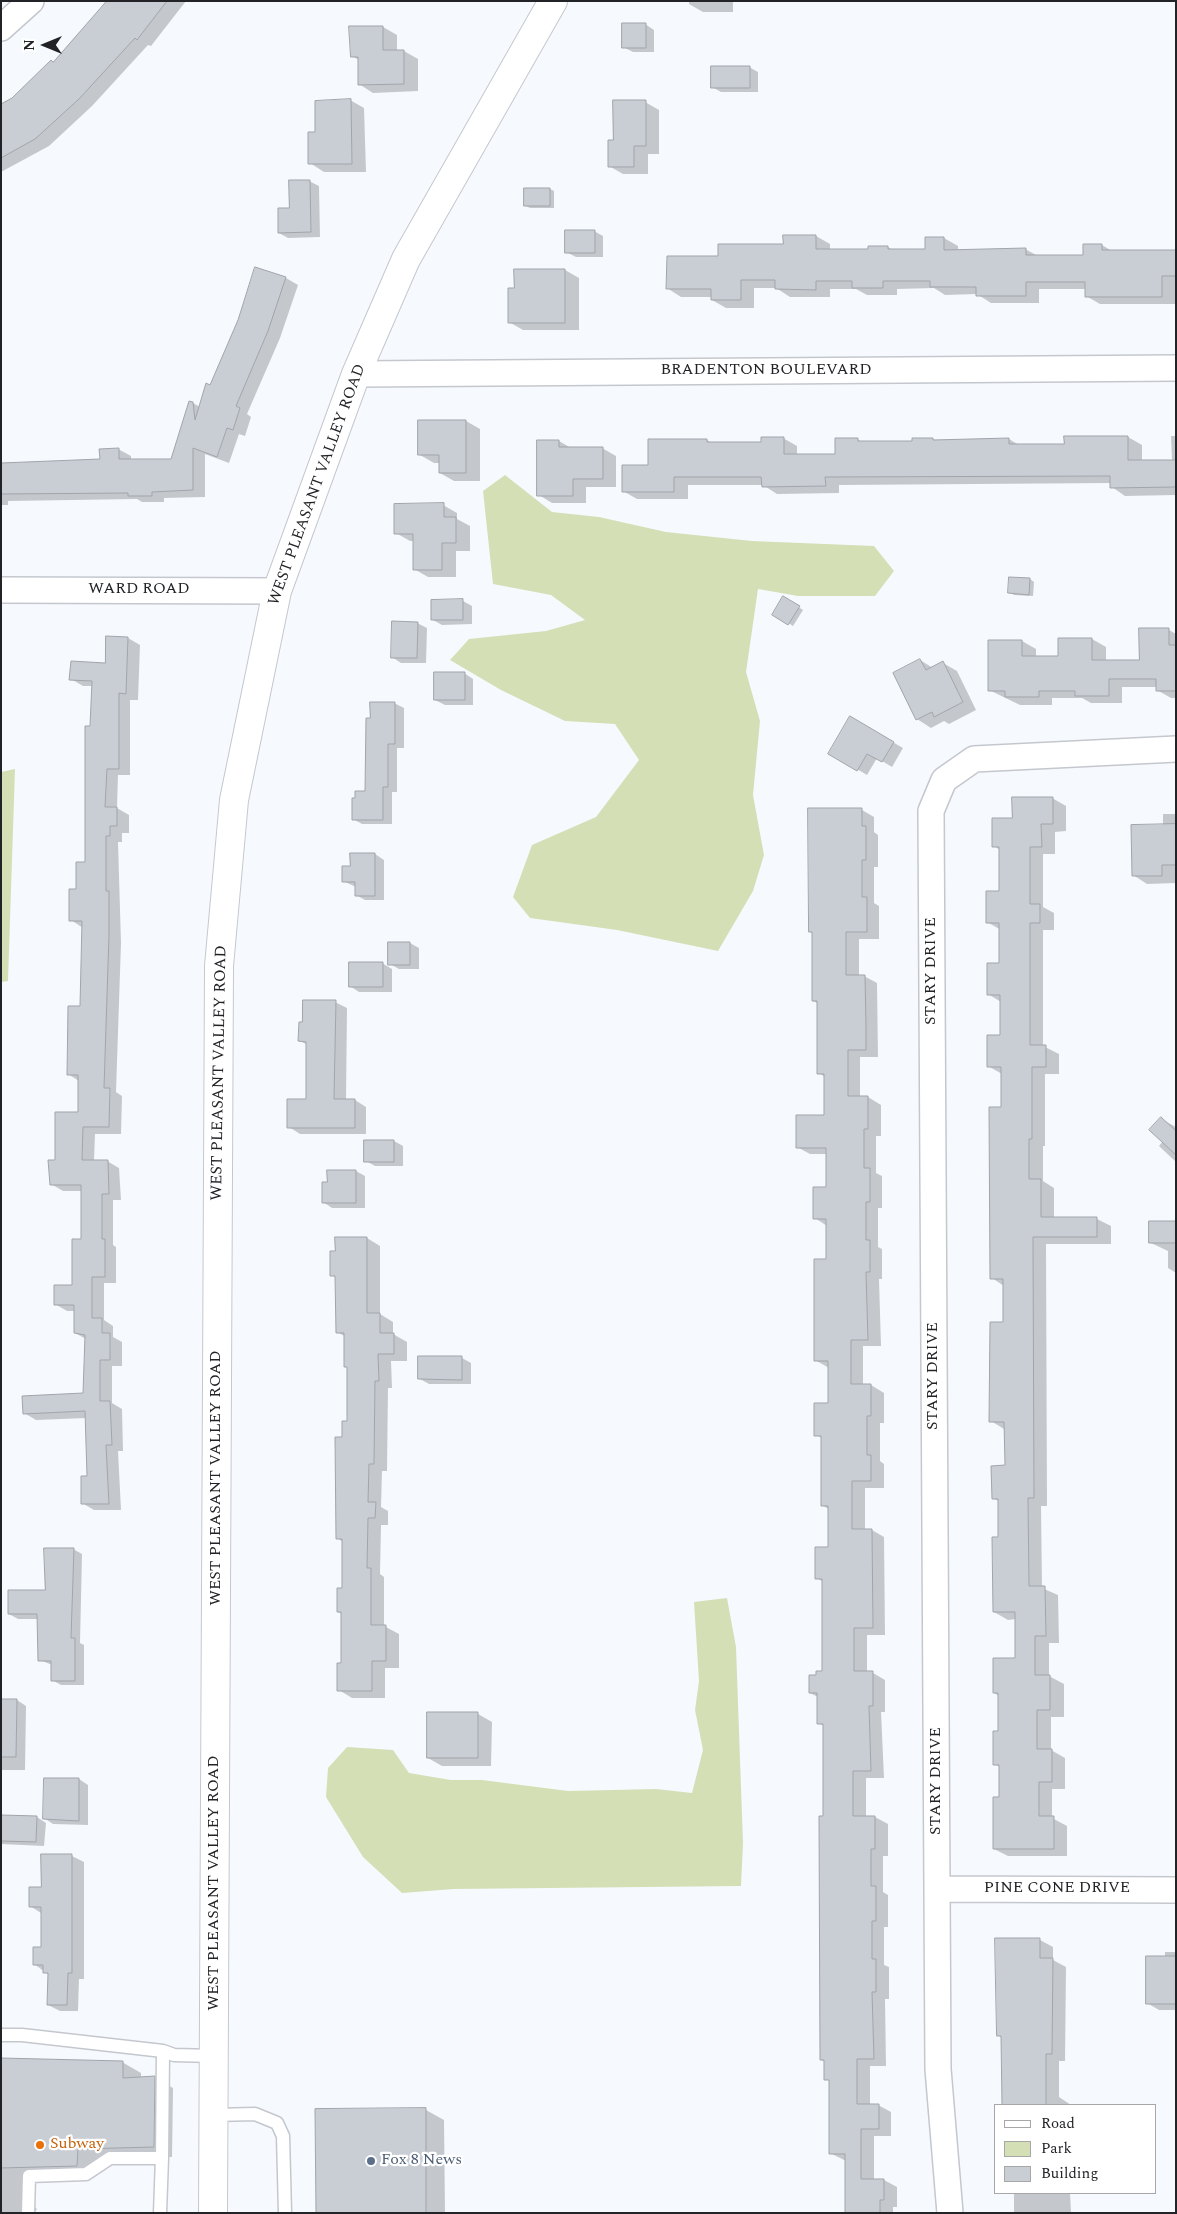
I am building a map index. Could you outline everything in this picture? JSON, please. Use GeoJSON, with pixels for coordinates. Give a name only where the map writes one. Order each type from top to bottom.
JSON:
{"type":"FeatureCollection","features":[{"type":"Feature","properties":{"kind":"main road","name":"WEST PLEASANT VALLEY ROAD"},"geometry":{"type":"LineString","coordinates":[[213,2213],[219,966],[234,800],[277,591],[356,374],[406,259],[553,1]]}},
{"type":"Feature","properties":{"kind":"street"},"geometry":{"type":"LineString","coordinates":[[1,28],[31,1]]}},
{"type":"Feature","properties":{"kind":"street","name":"BRADENTON BOULEVARD"},"geometry":{"type":"LineString","coordinates":[[356,374],[1176,368]]}},
{"type":"Feature","properties":{"kind":"street","name":"WARD ROAD"},"geometry":{"type":"LineString","coordinates":[[1,590],[277,591]]}},
{"type":"Feature","properties":{"kind":"street","name":"STARY DRIVE"},"geometry":{"type":"LineString","coordinates":[[950,2213],[938,2069],[931,811],[944,780],[974,759],[1176,749]]}},
{"type":"Feature","properties":{"kind":"street","name":"PINE CONE DRIVE"},"geometry":{"type":"LineString","coordinates":[[938,1889],[1176,1890]]}},
{"type":"Feature","properties":{"kind":"lane"},"geometry":{"type":"LineString","coordinates":[[1,2035],[22,2035],[163,2052],[174,2055],[214,2056]]}},
{"type":"Feature","properties":{"kind":"lane"},"geometry":{"type":"LineString","coordinates":[[160,2213],[163,2052]]}},
{"type":"Feature","properties":{"kind":"lane"},"geometry":{"type":"LineString","coordinates":[[213,2115],[255,2114],[277,2123],[282,2136],[285,2213]]}},
{"type":"Feature","properties":{"kind":"lane"},"geometry":{"type":"LineString","coordinates":[[28,2213],[29,2176],[86,2174],[110,2158],[162,2158]]}},
{"type":"Feature","properties":{"kind":"green space"},"geometry":{"type":"Polygon","coordinates":[[[505,475],[552,512],[599,517],[666,532],[752,541],[874,546],[894,571],[875,596],[798,596],[758,589],[746,672],[760,721],[753,795],[764,855],[753,891],[718,951],[617,930],[530,918],[513,897],[532,845],[596,817],[639,760],[615,724],[565,721],[501,690],[450,660],[469,639],[546,631],[585,620],[551,595],[493,584],[483,491],[505,475]]]}},
{"type":"Feature","properties":{"kind":"green space"},"geometry":{"type":"Polygon","coordinates":[[[15,769],[8,981],[1,982],[1,772],[15,769]]]}},
{"type":"Feature","properties":{"kind":"green space"},"geometry":{"type":"Polygon","coordinates":[[[727,1598],[736,1647],[743,1843],[741,1886],[454,1889],[402,1893],[363,1857],[326,1797],[328,1768],[347,1747],[393,1750],[409,1773],[451,1780],[482,1780],[568,1791],[656,1789],[692,1793],[703,1750],[695,1710],[699,1681],[694,1602],[727,1598]]]}},
{"type":"Feature","properties":{"kind":"building"},"geometry":{"type":"Polygon","coordinates":[[[107,1],[167,1],[137,40],[135,38],[79,99],[35,139],[1,158],[1,104],[12,98],[51,60],[53,62],[107,1]]]}},
{"type":"Feature","properties":{"kind":"building"},"geometry":{"type":"Polygon","coordinates":[[[622,23],[646,23],[646,48],[622,48],[622,23]]]}},
{"type":"Feature","properties":{"kind":"building"},"geometry":{"type":"Polygon","coordinates":[[[349,26],[383,26],[383,50],[404,50],[404,84],[358,85],[358,57],[351,57],[349,26]]]}},
{"type":"Feature","properties":{"kind":"building"},"geometry":{"type":"Polygon","coordinates":[[[711,66],[750,66],[750,88],[711,88],[711,66]]]}},
{"type":"Feature","properties":{"kind":"building"},"geometry":{"type":"Polygon","coordinates":[[[351,99],[352,164],[308,164],[308,132],[315,132],[315,101],[351,99]]]}},
{"type":"Feature","properties":{"kind":"building"},"geometry":{"type":"Polygon","coordinates":[[[613,100],[646,100],[646,146],[634,146],[634,167],[608,167],[608,140],[613,140],[613,100]]]}},
{"type":"Feature","properties":{"kind":"building"},"geometry":{"type":"Polygon","coordinates":[[[289,180],[310,180],[311,232],[278,233],[278,208],[289,208],[289,180]]]}},
{"type":"Feature","properties":{"kind":"building"},"geometry":{"type":"Polygon","coordinates":[[[524,188],[550,188],[550,206],[524,206],[524,188]]]}},
{"type":"Feature","properties":{"kind":"building"},"geometry":{"type":"Polygon","coordinates":[[[565,230],[595,230],[595,253],[565,253],[565,230]]]}},
{"type":"Feature","properties":{"kind":"building"},"geometry":{"type":"Polygon","coordinates":[[[783,235],[816,235],[816,249],[868,249],[868,246],[888,246],[888,249],[925,249],[925,237],[944,237],[944,250],[1026,248],[1026,255],[1083,255],[1083,244],[1102,244],[1102,250],[1176,250],[1176,276],[1162,276],[1162,297],[1085,297],[1085,282],[1026,282],[1026,296],[976,296],[976,287],[930,287],[930,281],[883,281],[883,288],[852,288],[852,281],[816,281],[816,290],[775,289],[775,280],[741,280],[741,300],[711,300],[711,289],[666,289],[667,256],[718,256],[718,244],[783,244],[783,235]]]}},
{"type":"Feature","properties":{"kind":"building"},"geometry":{"type":"Polygon","coordinates":[[[255,267],[286,277],[268,331],[236,406],[240,408],[233,430],[227,428],[217,457],[193,448],[193,490],[152,492],[152,496],[128,496],[128,493],[1,494],[1,463],[100,459],[99,449],[119,448],[119,459],[171,459],[189,401],[193,402],[195,420],[206,383],[210,385],[238,320],[255,267]]]}},
{"type":"Feature","properties":{"kind":"building"},"geometry":{"type":"Polygon","coordinates":[[[514,269],[565,269],[565,323],[508,323],[508,288],[514,288],[514,269]]]}},
{"type":"Feature","properties":{"kind":"building"},"geometry":{"type":"Polygon","coordinates":[[[418,420],[466,420],[466,473],[439,473],[439,455],[418,455],[418,420]]]}},
{"type":"Feature","properties":{"kind":"building"},"geometry":{"type":"Polygon","coordinates":[[[1064,436],[1128,436],[1128,460],[1176,460],[1176,487],[1110,488],[1110,476],[825,477],[826,486],[762,487],[761,477],[674,477],[674,492],[622,492],[622,465],[648,465],[648,439],[707,439],[707,442],[761,442],[761,437],[784,437],[784,454],[835,454],[835,438],[858,438],[858,441],[912,441],[912,438],[933,438],[933,440],[1009,438],[1009,444],[1064,444],[1064,436]]]}},
{"type":"Feature","properties":{"kind":"building"},"geometry":{"type":"Polygon","coordinates":[[[537,440],[559,440],[559,447],[603,447],[603,479],[573,479],[573,496],[537,496],[537,440]]]}},
{"type":"Feature","properties":{"kind":"building"},"geometry":{"type":"Polygon","coordinates":[[[444,503],[444,517],[456,517],[456,543],[442,543],[442,570],[413,570],[413,534],[394,534],[394,504],[444,503]]]}},
{"type":"Feature","properties":{"kind":"building"},"geometry":{"type":"Polygon","coordinates":[[[1009,577],[1030,578],[1029,595],[1008,593],[1009,577]]]}},
{"type":"Feature","properties":{"kind":"building"},"geometry":{"type":"Polygon","coordinates":[[[783,596],[800,606],[788,625],[772,615],[783,596]]]}},
{"type":"Feature","properties":{"kind":"building"},"geometry":{"type":"Polygon","coordinates":[[[463,599],[463,620],[431,620],[431,600],[463,599]]]}},
{"type":"Feature","properties":{"kind":"building"},"geometry":{"type":"Polygon","coordinates":[[[392,621],[418,622],[417,658],[391,658],[392,621]]]}},
{"type":"Feature","properties":{"kind":"building"},"geometry":{"type":"Polygon","coordinates":[[[1139,628],[1169,628],[1169,645],[1176,645],[1176,691],[1156,691],[1156,679],[1109,679],[1109,696],[1075,696],[1075,691],[1039,691],[1039,697],[1005,697],[1005,691],[988,691],[988,640],[1022,640],[1022,656],[1058,656],[1058,638],[1092,638],[1092,660],[1139,660],[1139,628]]]}},
{"type":"Feature","properties":{"kind":"building"},"geometry":{"type":"Polygon","coordinates":[[[106,636],[128,637],[126,694],[119,693],[119,769],[107,769],[105,807],[117,807],[117,826],[110,826],[110,836],[106,836],[106,891],[109,891],[109,935],[104,1088],[110,1088],[109,1127],[83,1127],[82,1160],[108,1160],[109,1194],[102,1194],[102,1239],[105,1239],[105,1277],[92,1277],[92,1318],[102,1318],[102,1333],[110,1333],[110,1360],[100,1360],[100,1401],[110,1401],[112,1445],[106,1445],[109,1504],[81,1504],[81,1476],[87,1476],[85,1411],[23,1414],[22,1396],[83,1393],[85,1335],[74,1333],[74,1305],[54,1305],[54,1285],[72,1285],[72,1239],[81,1239],[81,1185],[50,1185],[48,1160],[55,1160],[55,1112],[78,1112],[78,1075],[67,1075],[68,1006],[80,1006],[82,921],[69,921],[69,889],[76,889],[76,862],[85,862],[85,726],[90,726],[92,681],[69,680],[71,661],[105,663],[106,636]]]}},
{"type":"Feature","properties":{"kind":"building"},"geometry":{"type":"Polygon","coordinates":[[[920,659],[926,670],[943,661],[963,702],[934,717],[932,712],[916,720],[893,673],[920,659]]]}},
{"type":"Feature","properties":{"kind":"building"},"geometry":{"type":"Polygon","coordinates":[[[434,672],[465,672],[465,700],[434,700],[434,672]]]}},
{"type":"Feature","properties":{"kind":"building"},"geometry":{"type":"Polygon","coordinates":[[[370,702],[395,702],[395,744],[388,744],[388,787],[383,787],[383,820],[352,820],[352,798],[355,798],[355,791],[365,791],[366,718],[370,718],[370,702]]]}},
{"type":"Feature","properties":{"kind":"building"},"geometry":{"type":"Polygon","coordinates":[[[850,716],[894,742],[882,762],[867,754],[857,771],[828,754],[850,716]]]}},
{"type":"Feature","properties":{"kind":"building"},"geometry":{"type":"Polygon","coordinates":[[[1012,797],[1053,797],[1053,824],[1041,824],[1042,847],[1030,847],[1030,904],[1040,904],[1040,923],[1030,923],[1030,1045],[1046,1045],[1046,1067],[1032,1067],[1032,1139],[1029,1139],[1029,1179],[1041,1179],[1041,1217],[1097,1217],[1097,1237],[1033,1237],[1034,1498],[1028,1498],[1029,1586],[1045,1586],[1046,1636],[1035,1636],[1035,1675],[1050,1675],[1050,1710],[1037,1710],[1037,1749],[1052,1749],[1052,1782],[1039,1782],[1039,1816],[1054,1816],[1054,1849],[993,1849],[993,1797],[999,1797],[999,1765],[993,1765],[993,1731],[998,1731],[998,1693],[993,1693],[993,1658],[1015,1658],[1015,1612],[993,1612],[992,1537],[998,1537],[998,1499],[992,1499],[991,1466],[1005,1465],[1004,1422],[989,1422],[990,1322],[1003,1322],[1003,1279],[990,1279],[989,1107],[1001,1107],[1001,1067],[987,1067],[987,1035],[1000,1035],[1000,995],[987,995],[987,963],[999,963],[999,923],[986,923],[986,891],[999,891],[999,847],[992,847],[992,818],[1012,818],[1012,797]]]}},
{"type":"Feature","properties":{"kind":"building"},"geometry":{"type":"Polygon","coordinates":[[[808,808],[862,808],[862,826],[866,826],[866,860],[862,860],[862,897],[867,897],[867,932],[846,932],[846,975],[865,975],[866,1025],[866,1050],[848,1050],[848,1096],[868,1096],[868,1129],[864,1129],[864,1168],[870,1168],[870,1202],[866,1202],[866,1240],[870,1240],[870,1272],[866,1272],[868,1340],[851,1340],[851,1384],[871,1384],[871,1416],[867,1416],[867,1455],[871,1455],[871,1481],[852,1481],[852,1529],[872,1529],[873,1628],[854,1628],[854,1671],[873,1671],[873,1706],[869,1706],[871,1771],[853,1771],[853,1816],[875,1816],[875,1849],[871,1849],[871,1886],[876,1886],[876,1921],[872,1921],[872,1959],[876,1959],[876,1992],[872,1992],[874,2059],[857,2059],[857,2104],[879,2104],[879,2129],[861,2129],[861,2179],[884,2179],[884,2200],[880,2200],[880,2213],[845,2213],[845,2154],[829,2154],[829,2080],[824,2080],[824,2060],[820,2060],[819,1816],[823,1816],[823,1724],[817,1724],[817,1693],[809,1693],[809,1675],[816,1675],[816,1671],[822,1671],[822,1579],[815,1579],[815,1547],[828,1547],[828,1506],[821,1506],[821,1436],[814,1436],[814,1403],[828,1403],[828,1361],[814,1361],[814,1259],[826,1259],[826,1219],[813,1219],[813,1187],[826,1187],[826,1148],[796,1148],[796,1115],[824,1115],[824,1074],[817,1074],[817,1001],[812,1001],[812,932],[809,932],[808,808]]]}},
{"type":"Feature","properties":{"kind":"building"},"geometry":{"type":"Polygon","coordinates":[[[1176,824],[1176,865],[1162,865],[1162,876],[1132,876],[1131,825],[1176,824]]]}},
{"type":"Feature","properties":{"kind":"building"},"geometry":{"type":"Polygon","coordinates":[[[350,853],[375,853],[375,896],[355,896],[355,882],[342,882],[342,866],[350,866],[350,853]]]}},
{"type":"Feature","properties":{"kind":"building"},"geometry":{"type":"Polygon","coordinates":[[[388,942],[410,942],[410,965],[388,965],[388,942]]]}},
{"type":"Feature","properties":{"kind":"building"},"geometry":{"type":"Polygon","coordinates":[[[349,962],[383,962],[383,987],[349,987],[349,962]]]}},
{"type":"Feature","properties":{"kind":"building"},"geometry":{"type":"Polygon","coordinates":[[[303,1000],[336,1000],[334,1099],[355,1099],[355,1128],[287,1128],[287,1099],[306,1099],[306,1042],[298,1041],[299,1022],[302,1022],[303,1000]]]}},
{"type":"Feature","properties":{"kind":"building"},"geometry":{"type":"Polygon","coordinates":[[[1161,1117],[1176,1131],[1176,1155],[1149,1130],[1161,1117]]]}},
{"type":"Feature","properties":{"kind":"building"},"geometry":{"type":"Polygon","coordinates":[[[364,1140],[394,1140],[394,1162],[364,1162],[364,1140]]]}},
{"type":"Feature","properties":{"kind":"building"},"geometry":{"type":"Polygon","coordinates":[[[327,1170],[356,1170],[356,1203],[322,1203],[322,1182],[327,1182],[327,1170]]]}},
{"type":"Feature","properties":{"kind":"building"},"geometry":{"type":"Polygon","coordinates":[[[1149,1221],[1176,1221],[1176,1243],[1149,1243],[1149,1221]]]}},
{"type":"Feature","properties":{"kind":"building"},"geometry":{"type":"Polygon","coordinates":[[[335,1237],[367,1237],[367,1313],[380,1313],[380,1333],[394,1333],[394,1354],[378,1354],[379,1381],[375,1381],[374,1464],[369,1464],[368,1502],[376,1502],[375,1518],[368,1518],[367,1568],[371,1568],[371,1625],[386,1625],[386,1661],[372,1661],[372,1691],[337,1691],[337,1663],[341,1663],[341,1612],[337,1612],[337,1588],[342,1588],[342,1539],[336,1539],[335,1437],[342,1437],[342,1421],[347,1421],[347,1367],[344,1367],[344,1333],[336,1333],[335,1276],[330,1276],[330,1251],[335,1251],[335,1237]]]}},
{"type":"Feature","properties":{"kind":"building"},"geometry":{"type":"Polygon","coordinates":[[[418,1356],[462,1356],[462,1380],[418,1379],[418,1356]]]}},
{"type":"Feature","properties":{"kind":"building"},"geometry":{"type":"Polygon","coordinates":[[[44,1548],[74,1548],[71,1638],[75,1638],[75,1681],[51,1681],[51,1661],[38,1661],[37,1614],[8,1614],[8,1590],[45,1590],[44,1548]]]}},
{"type":"Feature","properties":{"kind":"building"},"geometry":{"type":"Polygon","coordinates":[[[1,1699],[17,1699],[16,1757],[1,1757],[1,1699]]]}},
{"type":"Feature","properties":{"kind":"building"},"geometry":{"type":"Polygon","coordinates":[[[427,1712],[478,1712],[478,1758],[427,1758],[427,1712]]]}},
{"type":"Feature","properties":{"kind":"building"},"geometry":{"type":"Polygon","coordinates":[[[44,1778],[79,1778],[79,1821],[43,1819],[44,1778]]]}},
{"type":"Feature","properties":{"kind":"building"},"geometry":{"type":"Polygon","coordinates":[[[1,1815],[37,1816],[36,1842],[1,1841],[1,1815]]]}},
{"type":"Feature","properties":{"kind":"building"},"geometry":{"type":"Polygon","coordinates":[[[41,1854],[72,1854],[72,1973],[68,1973],[67,2005],[47,2005],[48,1973],[43,1973],[43,1965],[33,1965],[33,1947],[41,1947],[41,1907],[29,1907],[29,1887],[41,1887],[41,1854]]]}},
{"type":"Feature","properties":{"kind":"building"},"geometry":{"type":"Polygon","coordinates":[[[995,1938],[1040,1938],[1040,1958],[1053,1958],[1052,2054],[1046,2054],[1046,2104],[1002,2104],[1001,2036],[997,2036],[995,1938]]]}},
{"type":"Feature","properties":{"kind":"building"},"geometry":{"type":"Polygon","coordinates":[[[1146,1956],[1176,1956],[1176,2004],[1146,2004],[1146,1956]]]}},
{"type":"Feature","properties":{"kind":"building"},"geometry":{"type":"Polygon","coordinates":[[[1,2058],[123,2061],[123,2078],[155,2076],[154,2147],[78,2149],[77,2166],[1,2168],[1,2058]]]}},
{"type":"Feature","properties":{"kind":"building","name":"Fox 8 News"},"geometry":{"type":"Polygon","coordinates":[[[426,2108],[426,2213],[316,2213],[315,2109],[426,2108]]]}},
{"type":"Feature","properties":{"kind":"place","name":"Subway"},"geometry":{"type":"Point","coordinates":[40,2145]}},
{"type":"Feature","properties":{"kind":"place","name":"Fox 8 News"},"geometry":{"type":"Point","coordinates":[371,2161]}}]}
